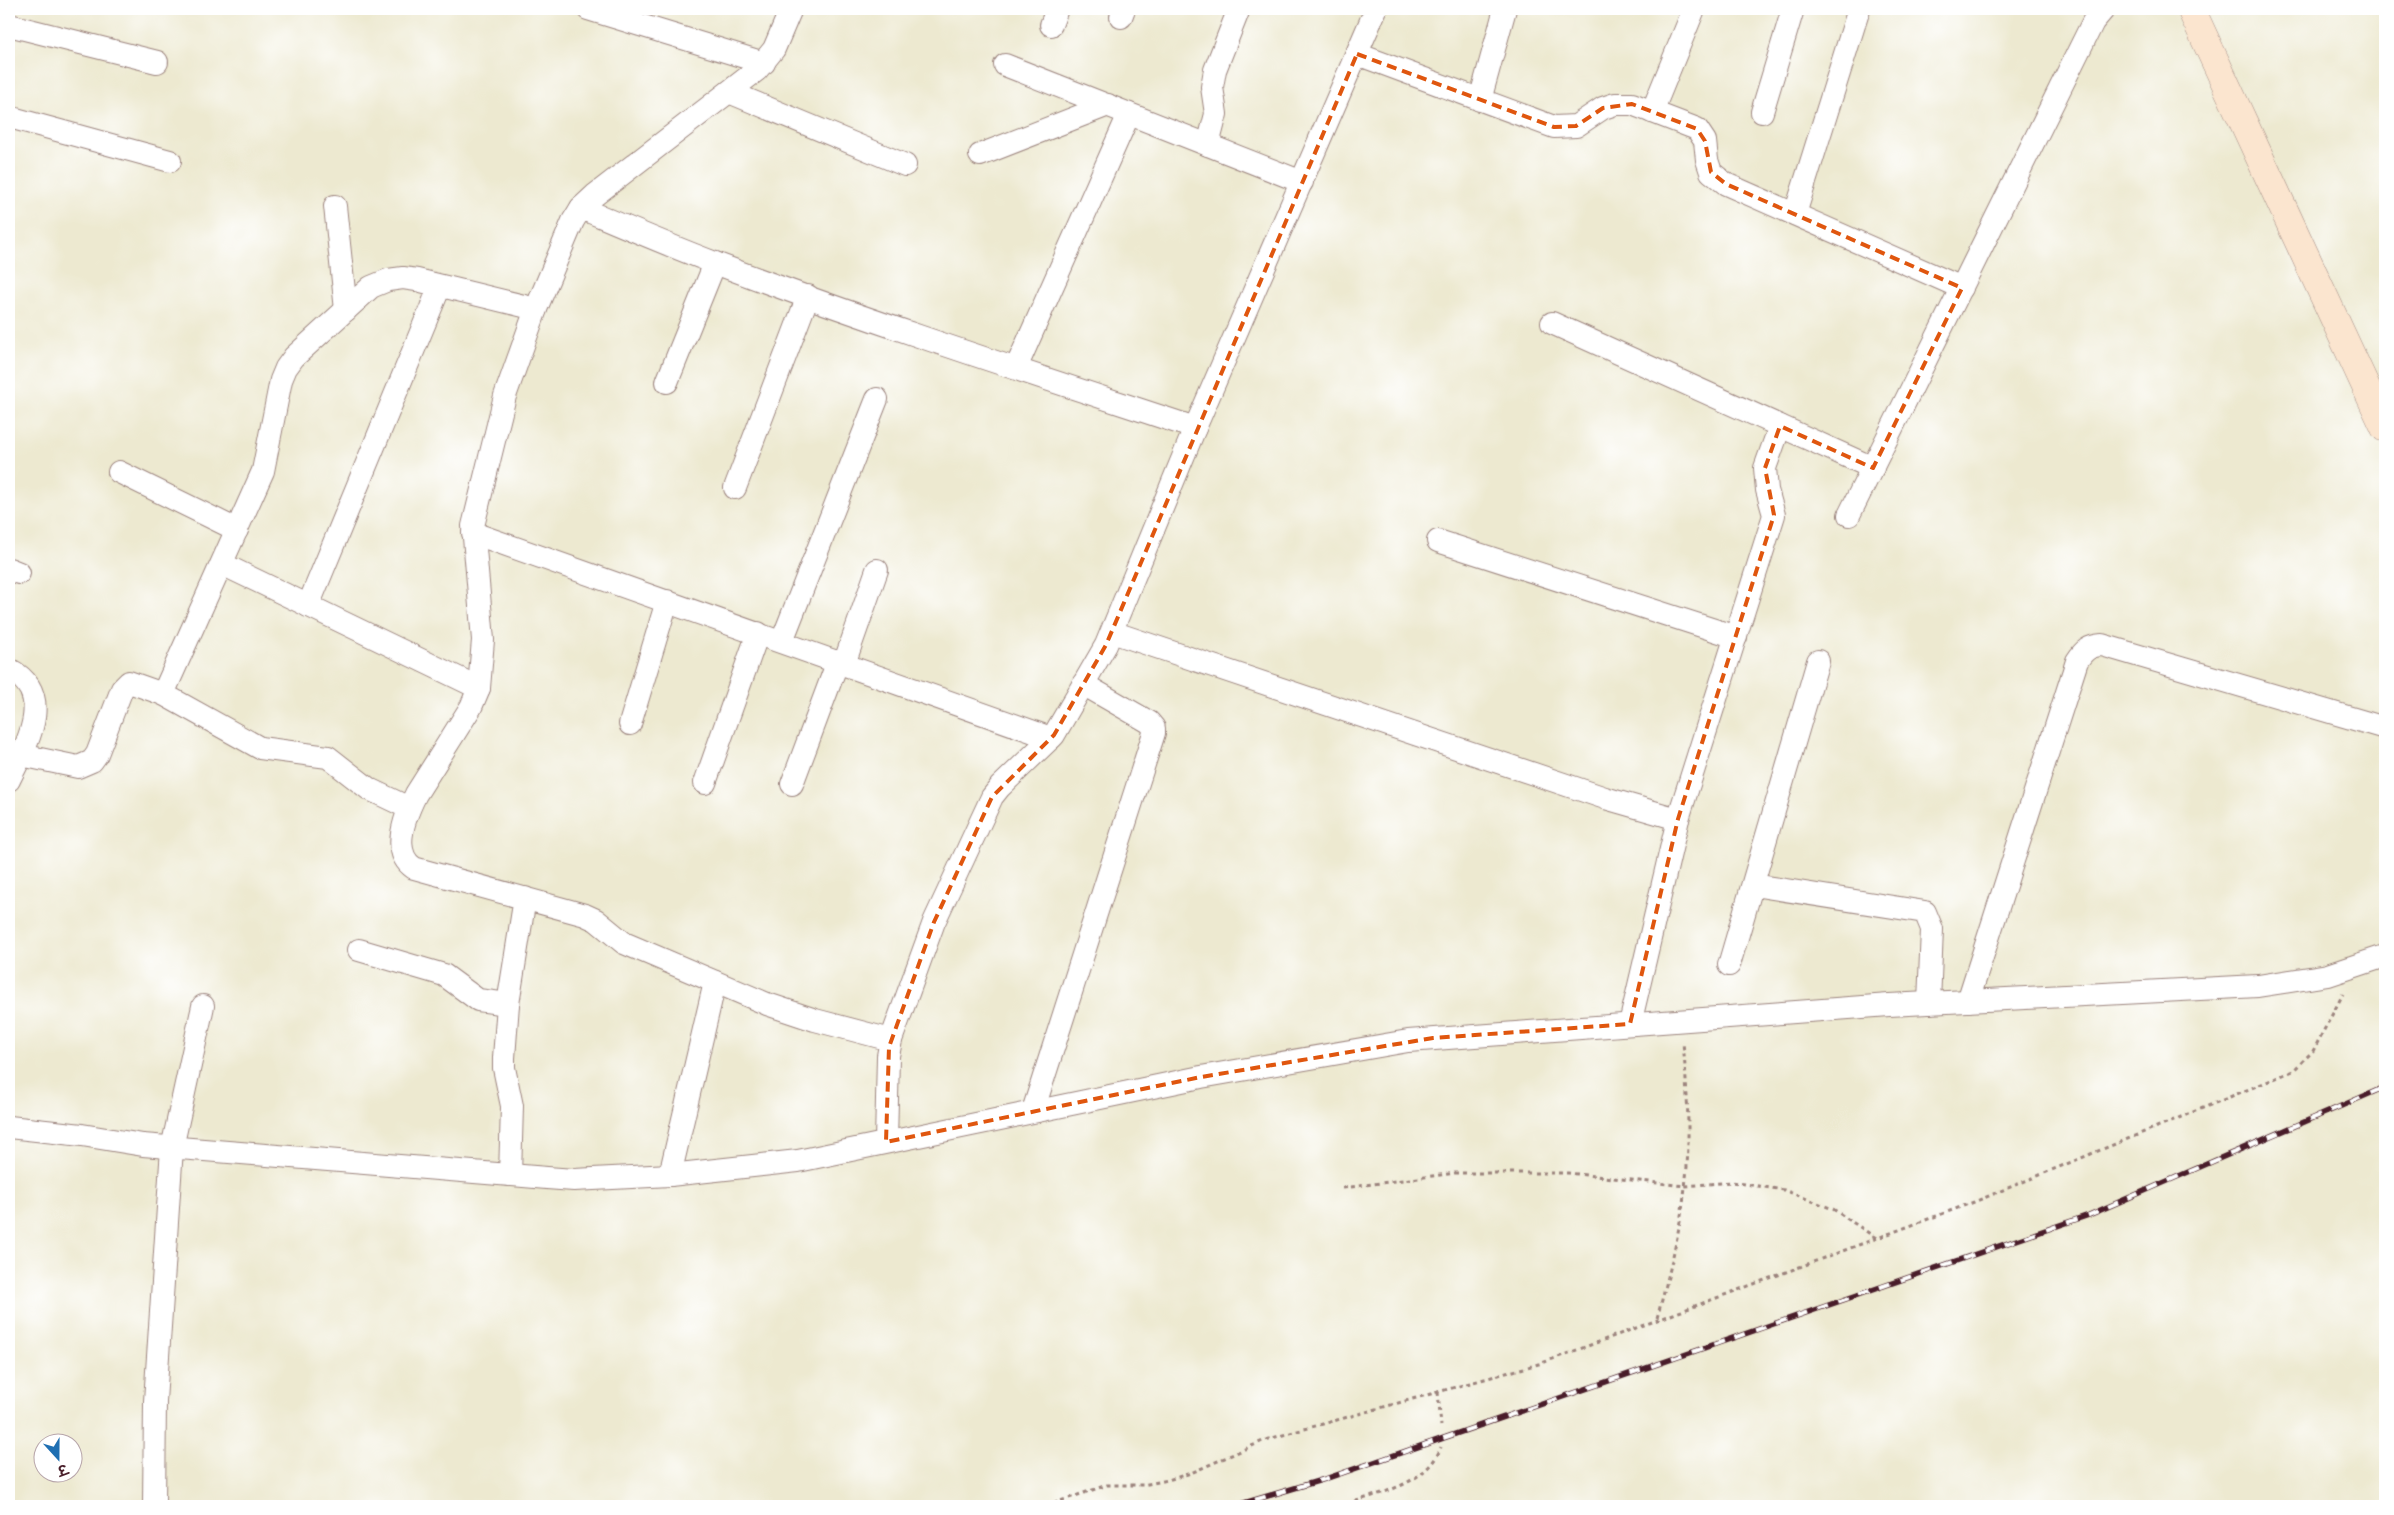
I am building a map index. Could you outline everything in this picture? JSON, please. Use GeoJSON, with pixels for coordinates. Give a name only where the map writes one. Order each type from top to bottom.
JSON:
{"type":"FeatureCollection","features":[{"type":"Feature","properties":{"kind":"main road"},"geometry":{"type":"LineString","coordinates":[[2191,9],[2385,428]]}},
{"type":"Feature","properties":{"kind":"street"},"geometry":{"type":"LineString","coordinates":[[588,9],[764,62]]}},
{"type":"Feature","properties":{"kind":"street"},"geometry":{"type":"LineString","coordinates":[[791,9],[774,49],[764,62],[729,92],[595,195],[581,208],[573,221],[536,308],[502,405],[473,533],[483,640],[479,688],[471,707],[416,794],[409,808],[401,842],[402,851],[408,864],[414,868],[585,915],[596,920],[624,943],[715,982],[790,1012],[891,1040]]}},
{"type":"Feature","properties":{"kind":"street"},"geometry":{"type":"LineString","coordinates":[[1208,145],[1216,114],[1212,87],[1215,70],[1239,9]]}},
{"type":"Feature","properties":{"kind":"street"},"geometry":{"type":"LineString","coordinates":[[886,1142],[888,1056],[891,1040],[934,922],[985,811],[1000,787],[1050,738],[1112,632],[1195,428],[1376,9]]}},
{"type":"Feature","properties":{"kind":"street"},"geometry":{"type":"LineString","coordinates":[[1480,100],[1504,9]]}},
{"type":"Feature","properties":{"kind":"street"},"geometry":{"type":"LineString","coordinates":[[1652,112],[1694,9]]}},
{"type":"Feature","properties":{"kind":"street"},"geometry":{"type":"LineString","coordinates":[[1762,112],[1794,9]]}},
{"type":"Feature","properties":{"kind":"street"},"geometry":{"type":"LineString","coordinates":[[1795,214],[1860,9]]}},
{"type":"Feature","properties":{"kind":"street"},"geometry":{"type":"LineString","coordinates":[[1849,515],[2093,22],[2104,9]]}},
{"type":"Feature","properties":{"kind":"street"},"geometry":{"type":"LineString","coordinates":[[9,25],[157,62]]}},
{"type":"Feature","properties":{"kind":"street"},"geometry":{"type":"LineString","coordinates":[[1357,54],[1554,127],[1576,126],[1603,108],[1616,104],[1632,104],[1697,129],[1705,141],[1706,160],[1711,172],[1726,184],[1962,288]]}},
{"type":"Feature","properties":{"kind":"street"},"geometry":{"type":"LineString","coordinates":[[1004,65],[1302,182]]}},
{"type":"Feature","properties":{"kind":"street"},"geometry":{"type":"LineString","coordinates":[[729,92],[905,165]]}},
{"type":"Feature","properties":{"kind":"street"},"geometry":{"type":"LineString","coordinates":[[980,155],[1108,105]]}},
{"type":"Feature","properties":{"kind":"street"},"geometry":{"type":"LineString","coordinates":[[1016,368],[1129,114]]}},
{"type":"Feature","properties":{"kind":"street"},"geometry":{"type":"LineString","coordinates":[[9,117],[170,161]]}},
{"type":"Feature","properties":{"kind":"street"},"geometry":{"type":"LineString","coordinates":[[335,206],[346,310]]}},
{"type":"Feature","properties":{"kind":"street"},"geometry":{"type":"LineString","coordinates":[[581,208],[715,263],[1195,428]]}},
{"type":"Feature","properties":{"kind":"street"},"geometry":{"type":"LineString","coordinates":[[667,382],[715,263]]}},
{"type":"Feature","properties":{"kind":"street"},"geometry":{"type":"LineString","coordinates":[[163,694],[263,471],[281,380],[286,368],[294,357],[371,287],[388,280],[403,278],[536,308]]}},
{"type":"Feature","properties":{"kind":"street"},"geometry":{"type":"LineString","coordinates":[[308,606],[440,286]]}},
{"type":"Feature","properties":{"kind":"street"},"geometry":{"type":"LineString","coordinates":[[735,488],[808,296]]}},
{"type":"Feature","properties":{"kind":"street"},"geometry":{"type":"LineString","coordinates":[[1552,323],[1873,468]]}},
{"type":"Feature","properties":{"kind":"street"},"geometry":{"type":"LineString","coordinates":[[782,641],[877,399]]}},
{"type":"Feature","properties":{"kind":"street"},"geometry":{"type":"LineString","coordinates":[[1630,1024],[1678,819],[1774,515],[1767,490],[1766,468],[1780,426]]}},
{"type":"Feature","properties":{"kind":"street"},"geometry":{"type":"LineString","coordinates":[[119,472],[237,530]]}},
{"type":"Feature","properties":{"kind":"street"},"geometry":{"type":"LineString","coordinates":[[473,533],[782,641],[1050,738]]}},
{"type":"Feature","properties":{"kind":"street"},"geometry":{"type":"LineString","coordinates":[[1438,541],[1736,637]]}},
{"type":"Feature","properties":{"kind":"street"},"geometry":{"type":"LineString","coordinates":[[222,564],[479,688]]}},
{"type":"Feature","properties":{"kind":"street"},"geometry":{"type":"LineString","coordinates":[[792,784],[877,570]]}},
{"type":"Feature","properties":{"kind":"street"},"geometry":{"type":"LineString","coordinates":[[630,724],[667,601]]}},
{"type":"Feature","properties":{"kind":"street"},"geometry":{"type":"LineString","coordinates":[[1112,632],[1605,798],[1678,819]]}},
{"type":"Feature","properties":{"kind":"street"},"geometry":{"type":"LineString","coordinates":[[705,783],[758,633]]}},
{"type":"Feature","properties":{"kind":"street"},"geometry":{"type":"LineString","coordinates":[[1968,1001],[2077,662],[2087,649],[2102,645],[2385,728]]}},
{"type":"Feature","properties":{"kind":"street"},"geometry":{"type":"LineString","coordinates":[[1729,965],[1818,661]]}},
{"type":"Feature","properties":{"kind":"street"},"geometry":{"type":"LineString","coordinates":[[9,669],[26,684],[33,700],[36,716],[32,733],[9,780]]}},
{"type":"Feature","properties":{"kind":"street"},"geometry":{"type":"LineString","coordinates":[[21,755],[78,767],[86,765],[97,754],[125,685],[129,682],[134,682],[163,694],[260,748],[328,757],[369,789],[409,808]]}},
{"type":"Feature","properties":{"kind":"street"},"geometry":{"type":"LineString","coordinates":[[1033,1111],[1154,733],[1154,728],[1149,722],[1083,684]]}},
{"type":"Feature","properties":{"kind":"street"},"geometry":{"type":"LineString","coordinates":[[1752,885],[1925,912],[1932,929],[1929,1003]]}},
{"type":"Feature","properties":{"kind":"street"},"geometry":{"type":"LineString","coordinates":[[510,1175],[512,1106],[504,1068],[508,1004],[525,898]]}},
{"type":"Feature","properties":{"kind":"street"},"geometry":{"type":"LineString","coordinates":[[359,950],[444,975],[478,1000],[508,1004]]}},
{"type":"Feature","properties":{"kind":"street"},"geometry":{"type":"LineString","coordinates":[[9,1127],[172,1148],[574,1180],[670,1175],[798,1161],[1201,1077],[1408,1041],[1929,1003],[2258,986],[2328,975],[2385,956]]}},
{"type":"Feature","properties":{"kind":"street"},"geometry":{"type":"LineString","coordinates":[[670,1175],[715,982]]}},
{"type":"Feature","properties":{"kind":"street"},"geometry":{"type":"LineString","coordinates":[[154,1506],[155,1401],[172,1148],[203,1006]]}},
{"type":"Feature","properties":{"kind":"path"},"geometry":{"type":"LineString","coordinates":[[1046,1506],[1107,1485],[1143,1485],[1168,1480],[1191,1473],[1265,1440],[1542,1363],[1657,1318],[1974,1202],[2293,1071],[2313,1052],[2357,966]]}},
{"type":"Feature","properties":{"kind":"path"},"geometry":{"type":"LineString","coordinates":[[1657,1318],[1675,1253],[1685,1186],[1688,1104],[1681,1021]]}},
{"type":"Feature","properties":{"kind":"path"},"geometry":{"type":"LineString","coordinates":[[1343,1188],[1455,1173],[1558,1173],[1685,1186],[1732,1182],[1784,1190],[1833,1209],[1876,1238]]}},
{"type":"Feature","properties":{"kind":"path"},"geometry":{"type":"LineString","coordinates":[[1438,1392],[1441,1426]]}},
{"type":"Feature","properties":{"kind":"path"},"geometry":{"type":"LineString","coordinates":[[1340,1506],[1410,1482],[1427,1469],[1438,1457],[1442,1447]]}},
{"type":"Feature","properties":{"kind":"highlighted area"},"geometry":{"type":"Polygon","coordinates":[[[1357,54],[1554,127],[1576,126],[1603,108],[1632,104],[1697,129],[1705,141],[1711,172],[1726,184],[1962,288],[1873,468],[1780,426],[1765,468],[1774,515],[1678,819],[1630,1024],[1433,1038],[1201,1077],[886,1142],[889,1047],[934,922],[992,797],[1054,735],[1106,645],[1357,54]]]}},
{"type":"Feature","properties":{"kind":"railway"},"geometry":{"type":"LineString","coordinates":[[1234,1506],[1325,1479],[2089,1215],[2385,1087]]}}]}
